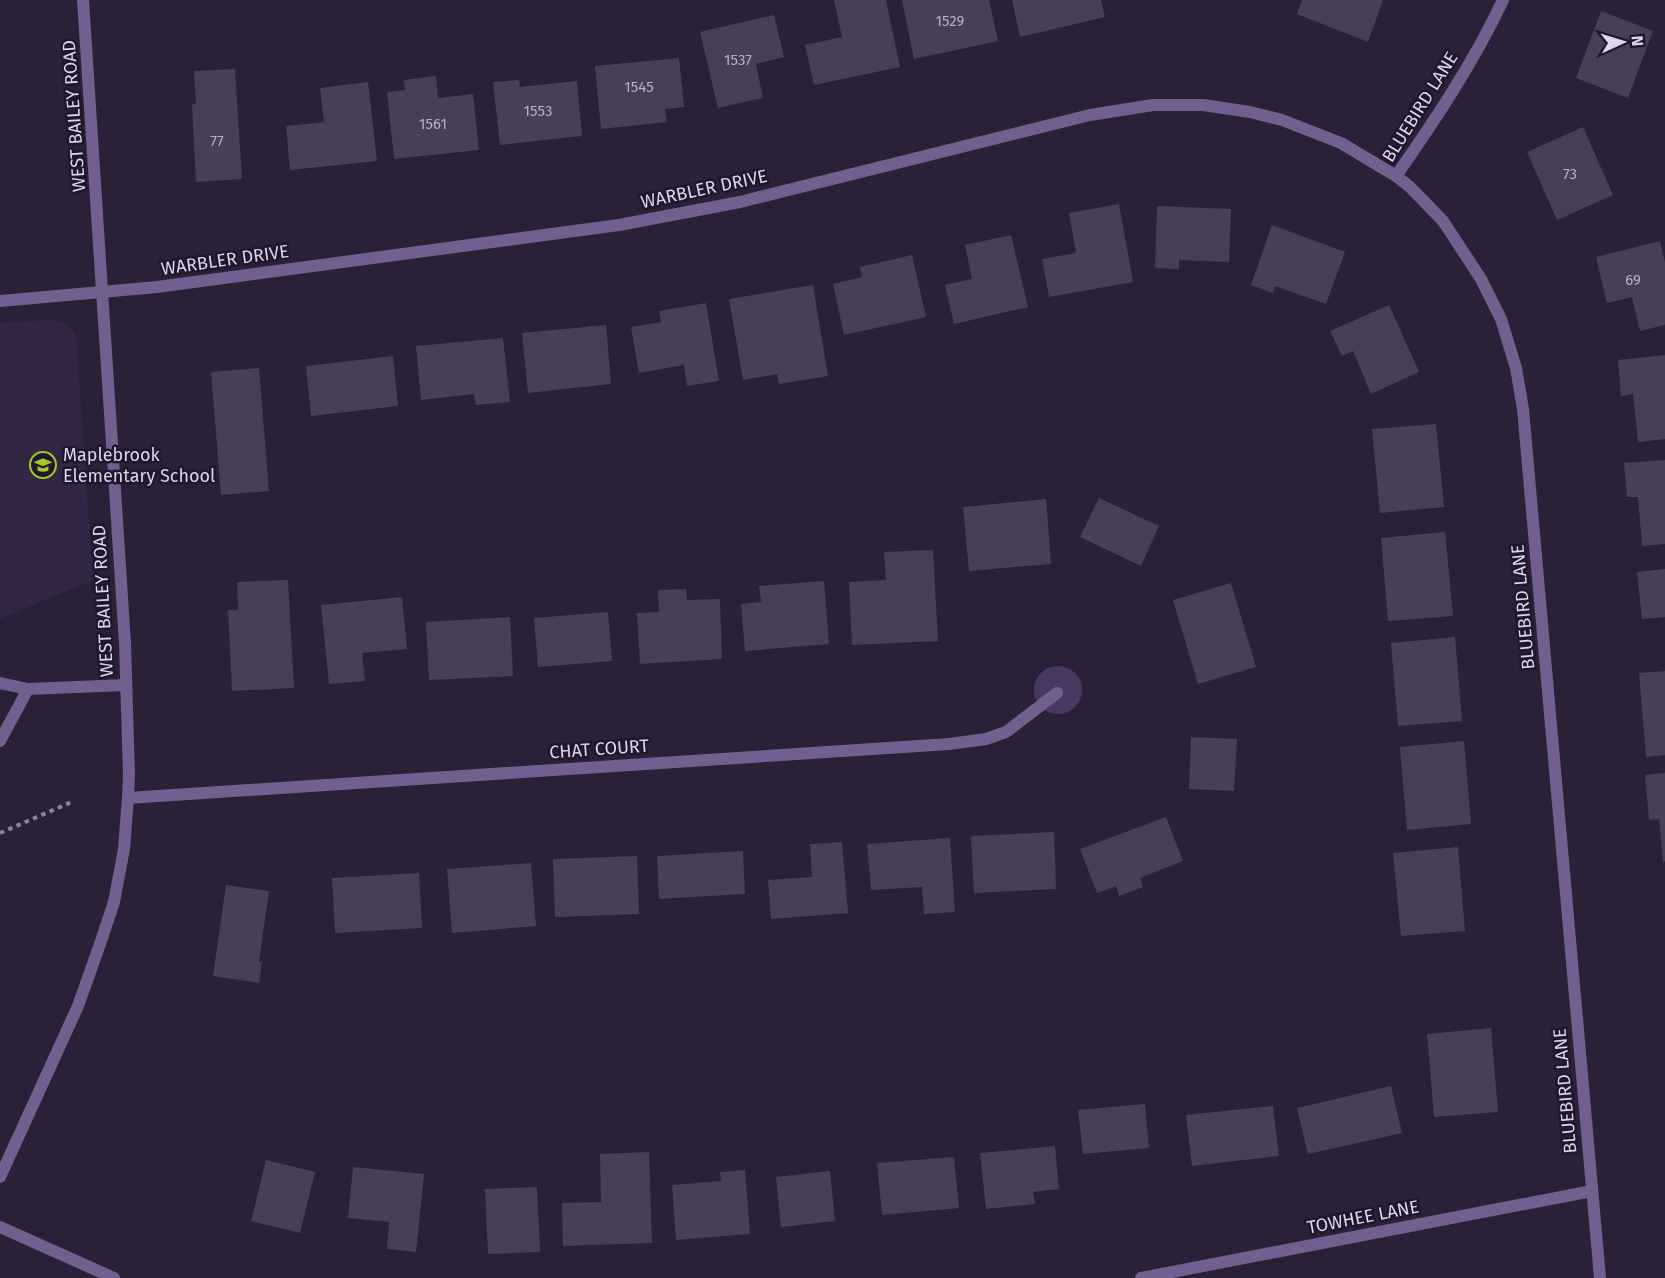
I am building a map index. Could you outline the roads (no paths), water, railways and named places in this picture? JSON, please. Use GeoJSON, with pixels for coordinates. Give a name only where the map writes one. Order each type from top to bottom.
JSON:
{"type":"FeatureCollection","features":[{"type":"Feature","properties":{"kind":"street","name":"WEST BAILEY ROAD"},"geometry":{"type":"LineString","coordinates":[[0,1177],[78,1006],[100,944],[114,902],[122,860],[128,798],[126,685],[84,0]]}},
{"type":"Feature","properties":{"kind":"street","name":"BLUEBIRD LANE"},"geometry":{"type":"LineString","coordinates":[[1503,0],[1449,98],[1396,176],[1410,187],[1443,222],[1481,279],[1501,318],[1515,368],[1523,409],[1600,1278]]}},
{"type":"Feature","properties":{"kind":"street","name":"WARBLER DRIVE"},"geometry":{"type":"LineString","coordinates":[[0,300],[157,287],[619,225],[740,202],[1090,115],[1153,105],[1203,105],[1250,112],[1282,120],[1341,143],[1396,176]]}},
{"type":"Feature","properties":{"kind":"street"},"geometry":{"type":"LineString","coordinates":[[0,682],[28,689],[126,685]]}},
{"type":"Feature","properties":{"kind":"street"},"geometry":{"type":"LineString","coordinates":[[0,741],[28,689]]}},
{"type":"Feature","properties":{"kind":"street","name":"CHAT COURT"},"geometry":{"type":"LineString","coordinates":[[128,798],[949,744],[986,739],[1006,732],[1058,693]]}},
{"type":"Feature","properties":{"kind":"street","name":"TOWHEE LANE"},"geometry":{"type":"LineString","coordinates":[[1141,1278],[1592,1191]]}},
{"type":"Feature","properties":{"kind":"street"},"geometry":{"type":"LineString","coordinates":[[0,1227],[114,1278]]}},
{"type":"Feature","properties":{"kind":"place","name":"Maplebrook Elementary School"},"geometry":{"type":"Point","coordinates":[43,465]}}]}
